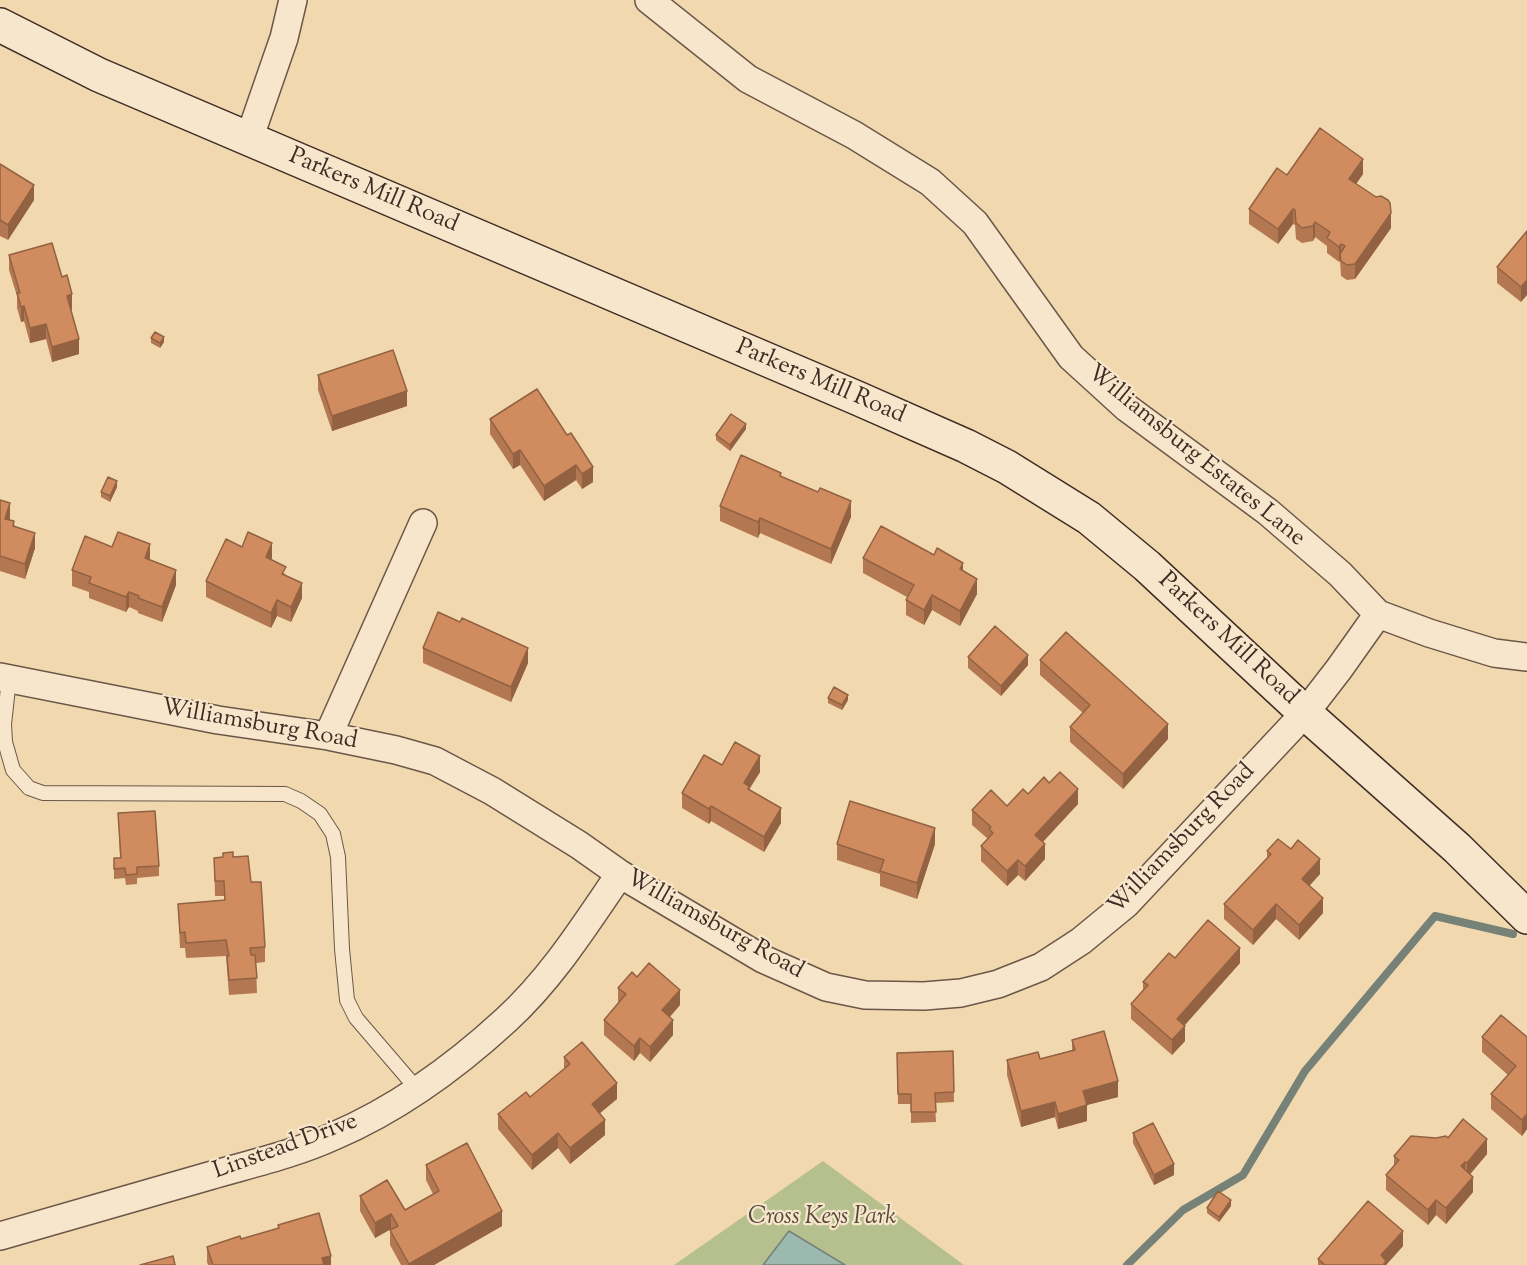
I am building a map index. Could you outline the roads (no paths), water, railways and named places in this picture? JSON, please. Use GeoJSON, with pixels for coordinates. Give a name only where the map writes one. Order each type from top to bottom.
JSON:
{"type":"FeatureCollection","features":[{"type":"Feature","properties":{"kind":"main road","name":"Parkers Mill Road"},"geometry":{"type":"LineString","coordinates":[[0,25],[99,75],[868,403],[966,446],[1007,467],[1089,518],[1147,566],[1305,713],[1457,848],[1527,917]]}},
{"type":"Feature","properties":{"kind":"street"},"geometry":{"type":"LineString","coordinates":[[249,139],[284,38],[293,0]]}},
{"type":"Feature","properties":{"kind":"street","name":"Williamsburg Estates Lane"},"geometry":{"type":"LineString","coordinates":[[649,0],[748,79],[854,135],[930,182],[975,223],[1071,357],[1127,408],[1268,512],[1340,574],[1378,614],[1494,653],[1527,657]]}},
{"type":"Feature","properties":{"kind":"street"},"geometry":{"type":"LineString","coordinates":[[328,736],[423,522]]}},
{"type":"Feature","properties":{"kind":"street","name":"Williamsburg Road"},"geometry":{"type":"LineString","coordinates":[[5,678],[218,720],[328,736],[396,750],[435,761],[492,791],[579,845],[620,874],[763,959],[826,987],[865,996],[924,996],[961,993],[998,984],[1041,967],[1081,941],[1126,904],[1305,713],[1378,614]]}},
{"type":"Feature","properties":{"kind":"street","name":"Linstead Drive"},"geometry":{"type":"LineString","coordinates":[[0,1236],[333,1137],[384,1111],[469,1051],[499,1026],[538,987],[570,948],[620,874]]}},
{"type":"Feature","properties":{"kind":"lane"},"geometry":{"type":"LineString","coordinates":[[5,678],[5,742],[13,770],[29,788],[43,793],[285,794],[301,801],[320,814],[333,834],[338,857],[347,1000],[356,1018],[417,1089]]}},
{"type":"Feature","properties":{"kind":"water"},"geometry":{"type":"Polygon","coordinates":[[[789,1231],[845,1265],[763,1265],[789,1231]]]}},
{"type":"Feature","properties":{"kind":"waterway"},"geometry":{"type":"LineString","coordinates":[[1127,1265],[1183,1210],[1243,1175],[1305,1071],[1435,916],[1513,934]]}},
{"type":"Feature","properties":{"kind":"park label","name":"Cross Keys Park"},"geometry":{"type":"Point","coordinates":[822,1219]}}]}
